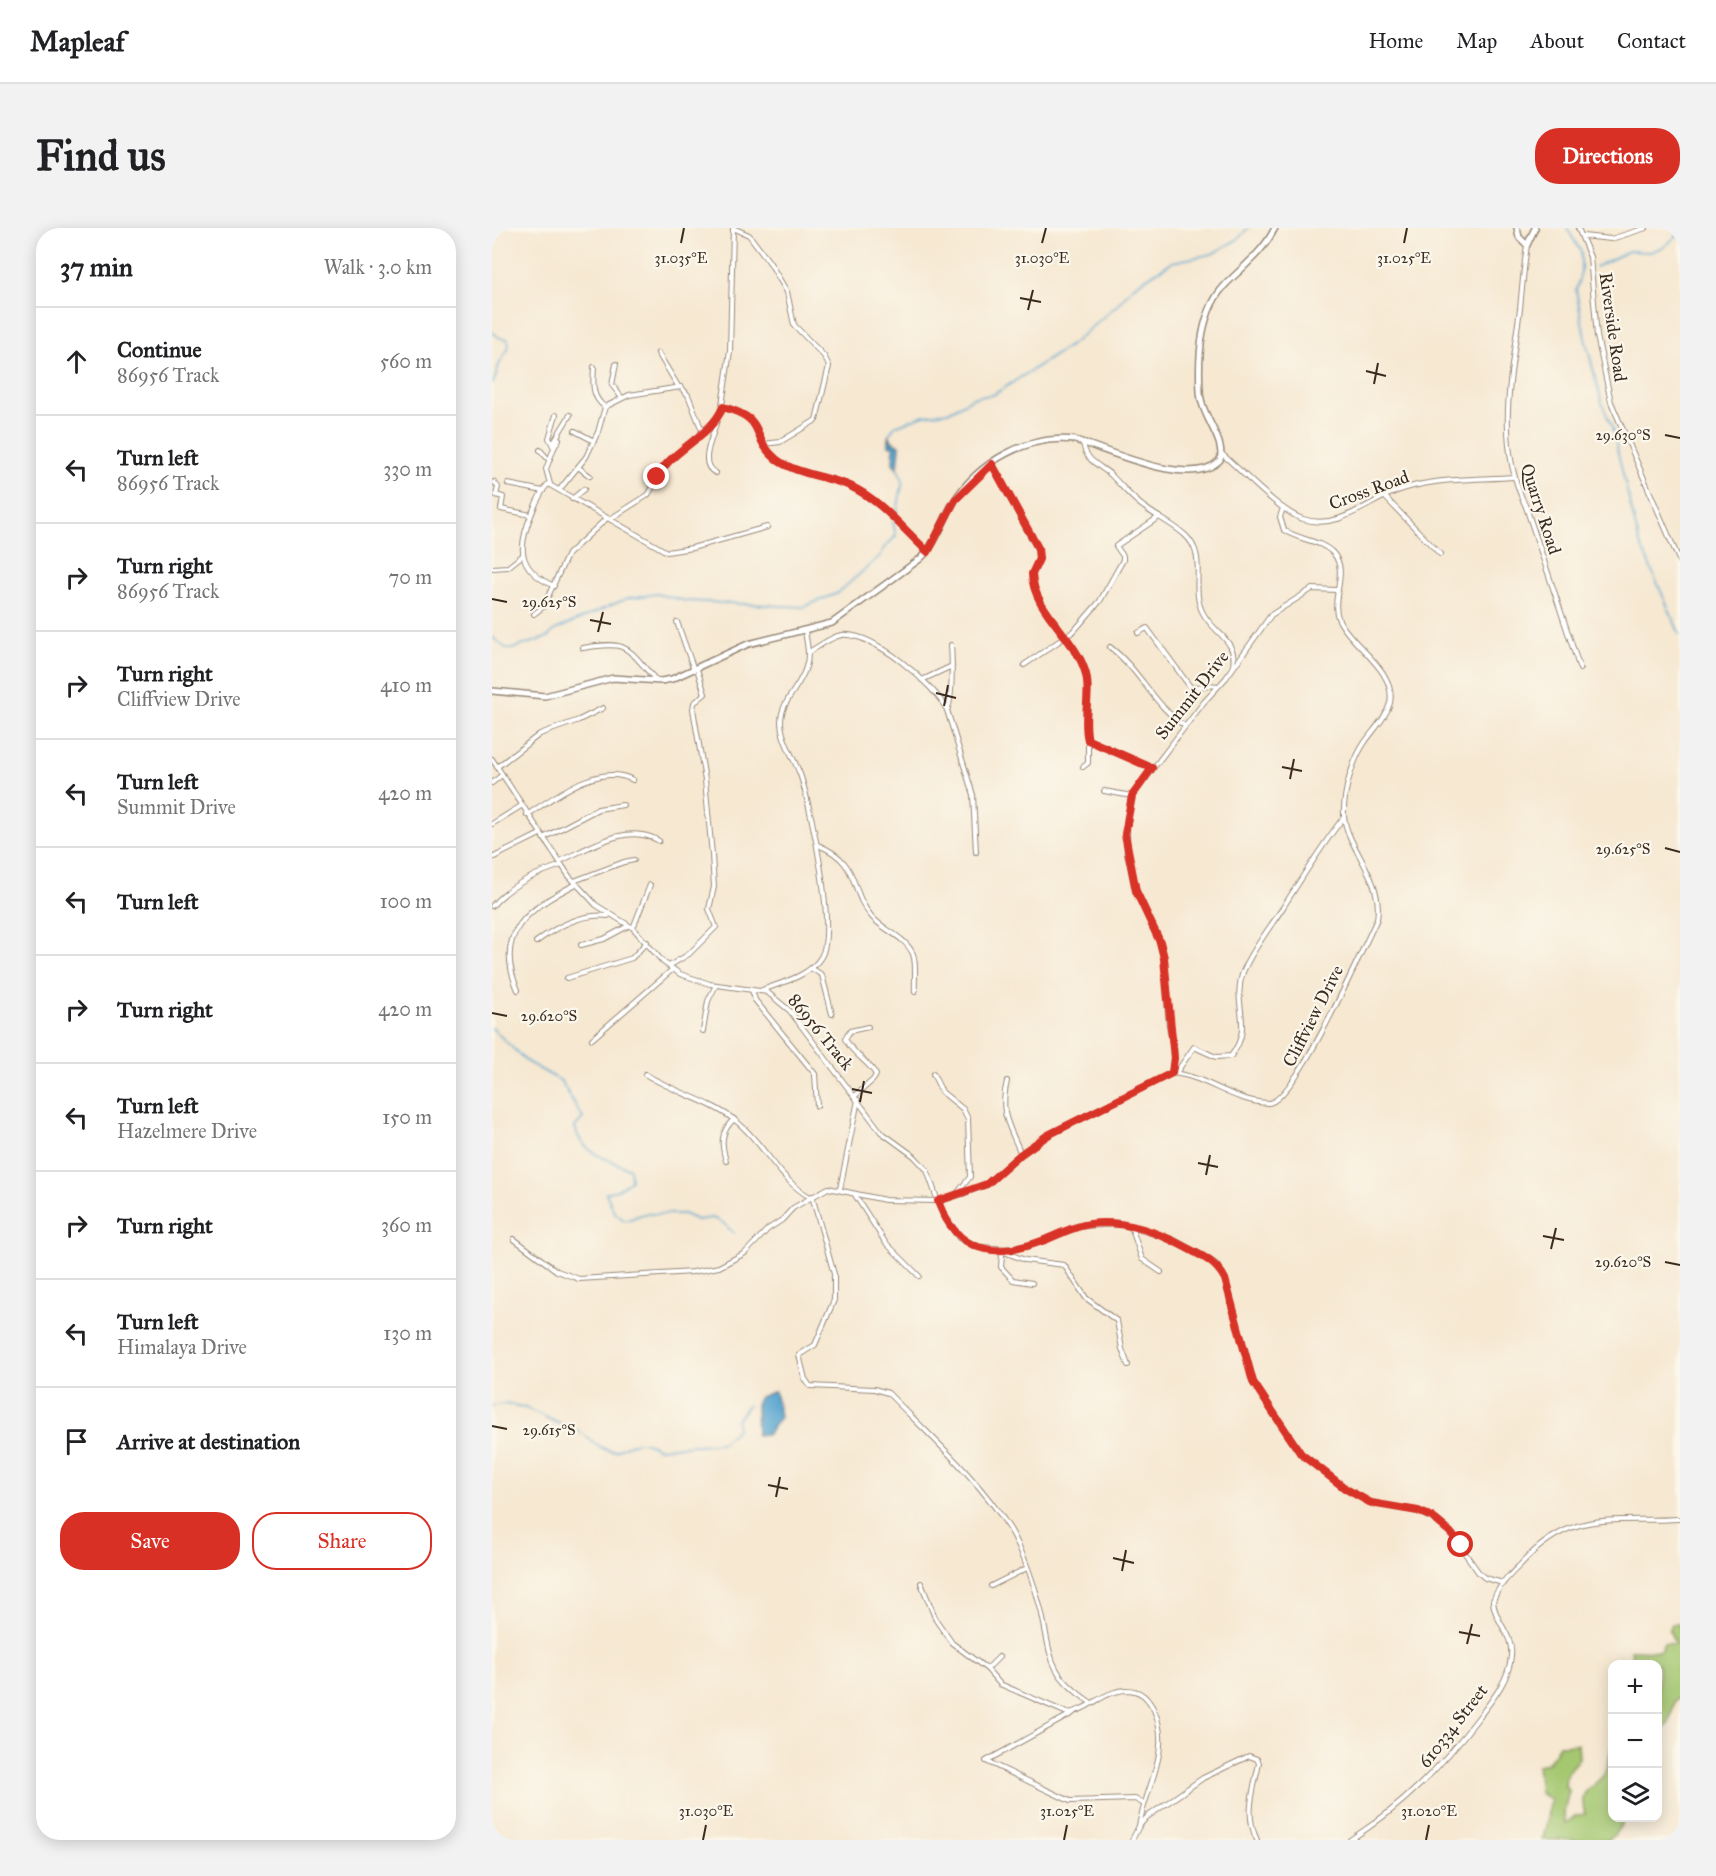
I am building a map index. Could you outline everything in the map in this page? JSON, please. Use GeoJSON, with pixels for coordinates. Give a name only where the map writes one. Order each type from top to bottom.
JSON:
{"type":"FeatureCollection","features":[{"type":"Feature","properties":{"kind":"street"},"geometry":{"type":"LineString","coordinates":[[716,472],[709,468],[706,460],[717,418],[723,407],[730,351],[733,228],[749,235],[770,263],[787,292],[794,325],[824,356],[829,366],[816,420],[780,442],[764,444]]}},
{"type":"Feature","properties":{"kind":"street"},"geometry":{"type":"LineString","coordinates":[[492,691],[546,696],[613,678],[656,681],[672,679],[696,670],[748,644],[832,623],[928,552],[955,500],[992,464],[1025,444],[1044,439],[1062,438],[1083,442],[1170,469],[1208,469],[1220,460],[1222,454],[1219,441],[1203,412],[1200,395],[1200,364],[1207,315],[1217,294],[1263,248],[1275,228]]}},
{"type":"Feature","properties":{"kind":"street"},"geometry":{"type":"LineString","coordinates":[[1517,228],[1519,237],[1527,245],[1535,228]]}},
{"type":"Feature","properties":{"kind":"street","name":"Riverside Road"},"geometry":{"type":"LineString","coordinates":[[1578,228],[1590,257],[1597,336],[1611,402],[1680,562]]}},
{"type":"Feature","properties":{"kind":"street"},"geometry":{"type":"LineString","coordinates":[[1583,236],[1611,239],[1646,228]]}},
{"type":"Feature","properties":{"kind":"street","name":"Quarry Road"},"geometry":{"type":"LineString","coordinates":[[1527,245],[1506,409],[1514,477],[1580,669]]}},
{"type":"Feature","properties":{"kind":"street"},"geometry":{"type":"LineString","coordinates":[[658,353],[678,386],[686,391],[703,433]]}},
{"type":"Feature","properties":{"kind":"street"},"geometry":{"type":"LineString","coordinates":[[616,364],[612,385],[622,398]]}},
{"type":"Feature","properties":{"kind":"street"},"geometry":{"type":"LineString","coordinates":[[594,367],[594,393],[605,407]]}},
{"type":"Feature","properties":{"kind":"street"},"geometry":{"type":"LineString","coordinates":[[560,489],[578,467],[594,441],[605,407],[622,398],[678,386]]}},
{"type":"Feature","properties":{"kind":"street"},"geometry":{"type":"LineString","coordinates":[[723,407],[751,418],[764,444],[780,461],[849,486],[895,519],[928,552]]}},
{"type":"Feature","properties":{"kind":"street"},"geometry":{"type":"LineString","coordinates":[[553,446],[549,438],[556,415]]}},
{"type":"Feature","properties":{"kind":"street"},"geometry":{"type":"LineString","coordinates":[[549,484],[546,469],[553,446],[570,415]]}},
{"type":"Feature","properties":{"kind":"street"},"geometry":{"type":"LineString","coordinates":[[534,614],[543,606],[568,554],[608,519],[648,495],[669,461],[703,433],[717,418]]}},
{"type":"Feature","properties":{"kind":"street"},"geometry":{"type":"LineString","coordinates":[[575,431],[594,441]]}},
{"type":"Feature","properties":{"kind":"street"},"geometry":{"type":"LineString","coordinates":[[553,446],[559,440]]}},
{"type":"Feature","properties":{"kind":"street"},"geometry":{"type":"LineString","coordinates":[[1083,442],[1087,458],[1186,536],[1196,549],[1199,564],[1199,605],[1205,617],[1231,646],[1232,667]]}},
{"type":"Feature","properties":{"kind":"street"},"geometry":{"type":"LineString","coordinates":[[540,450],[549,460]]}},
{"type":"Feature","properties":{"kind":"street","name":"Cross Road"},"geometry":{"type":"LineString","coordinates":[[1222,454],[1283,508],[1302,519],[1326,521],[1362,510],[1384,497],[1413,487],[1514,477]]}},
{"type":"Feature","properties":{"kind":"street"},"geometry":{"type":"LineString","coordinates":[[992,464],[1038,548],[1039,559],[1032,574],[1038,596],[1066,636],[1086,674],[1088,763],[1083,767]]}},
{"type":"Feature","properties":{"kind":"street"},"geometry":{"type":"LineString","coordinates":[[578,467],[590,477]]}},
{"type":"Feature","properties":{"kind":"street"},"geometry":{"type":"LineString","coordinates":[[494,482],[498,487]]}},
{"type":"Feature","properties":{"kind":"street"},"geometry":{"type":"LineString","coordinates":[[508,484],[543,491]]}},
{"type":"Feature","properties":{"kind":"street"},"geometry":{"type":"LineString","coordinates":[[549,484],[667,552],[692,548],[767,527]]}},
{"type":"Feature","properties":{"kind":"street"},"geometry":{"type":"LineString","coordinates":[[549,484],[531,515],[522,540],[523,555],[531,572],[554,586]]}},
{"type":"Feature","properties":{"kind":"street"},"geometry":{"type":"LineString","coordinates":[[492,491],[498,487]]}},
{"type":"Feature","properties":{"kind":"street"},"geometry":{"type":"LineString","coordinates":[[498,487],[496,495],[503,497],[501,509],[531,515]]}},
{"type":"Feature","properties":{"kind":"street"},"geometry":{"type":"LineString","coordinates":[[572,499],[584,489]]}},
{"type":"Feature","properties":{"kind":"street"},"geometry":{"type":"LineString","coordinates":[[1384,497],[1440,554]]}},
{"type":"Feature","properties":{"kind":"street"},"geometry":{"type":"LineString","coordinates":[[513,1239],[556,1270],[579,1279],[693,1272],[719,1267],[745,1253],[768,1228],[811,1196],[828,1188],[876,1200],[938,1201],[954,1196],[987,1184],[1021,1154],[1048,1135],[1174,1073],[1194,1047],[1222,1058],[1231,1056],[1244,1029],[1239,1008],[1243,972],[1325,840],[1344,816],[1355,761],[1360,750],[1383,718],[1391,699],[1389,688],[1381,672],[1339,621],[1336,613],[1339,567],[1332,552],[1284,530],[1280,517],[1283,508]]}},
{"type":"Feature","properties":{"kind":"street"},"geometry":{"type":"LineString","coordinates":[[1024,665],[1066,636],[1105,592],[1123,558],[1116,546],[1159,517]]}},
{"type":"Feature","properties":{"kind":"street"},"geometry":{"type":"LineString","coordinates":[[492,568],[508,567],[523,555]]}},
{"type":"Feature","properties":{"kind":"street","name":"Summit Drive"},"geometry":{"type":"LineString","coordinates":[[1174,1073],[1174,1050],[1169,1024],[1164,958],[1160,942],[1136,891],[1127,852],[1126,826],[1132,796],[1276,611],[1312,589],[1337,590]]}},
{"type":"Feature","properties":{"kind":"street"},"geometry":{"type":"LineString","coordinates":[[592,1039],[689,954],[716,927],[709,909],[714,887],[712,855],[704,772],[693,709],[694,703],[705,694],[677,622]]}},
{"type":"Feature","properties":{"kind":"street"},"geometry":{"type":"LineString","coordinates":[[1138,633],[1147,628],[1191,688],[1218,686]]}},
{"type":"Feature","properties":{"kind":"street"},"geometry":{"type":"LineString","coordinates":[[762,990],[811,968],[821,958],[825,945],[825,910],[818,845],[801,776],[781,723],[783,710],[805,672],[808,652],[805,631]]}},
{"type":"Feature","properties":{"kind":"street"},"geometry":{"type":"LineString","coordinates":[[808,652],[841,635],[859,637],[878,646],[922,680],[940,698],[946,710],[973,795],[976,852]]}},
{"type":"Feature","properties":{"kind":"street"},"geometry":{"type":"LineString","coordinates":[[583,648],[616,644],[624,646],[656,681]]}},
{"type":"Feature","properties":{"kind":"street"},"geometry":{"type":"LineString","coordinates":[[946,710],[952,697],[949,686],[952,666],[951,645]]}},
{"type":"Feature","properties":{"kind":"street"},"geometry":{"type":"LineString","coordinates":[[1110,647],[1150,687],[1167,713],[1185,726]]}},
{"type":"Feature","properties":{"kind":"street"},"geometry":{"type":"LineString","coordinates":[[922,680],[952,666]]}},
{"type":"Feature","properties":{"kind":"street"},"geometry":{"type":"LineString","coordinates":[[497,767],[540,734],[579,720],[603,708]]}},
{"type":"Feature","properties":{"kind":"street"},"geometry":{"type":"LineString","coordinates":[[1088,740],[1152,768]]}},
{"type":"Feature","properties":{"kind":"street","name":"86956 Track"},"geometry":{"type":"LineString","coordinates":[[492,759],[527,815],[575,883],[596,905],[631,927],[671,968],[698,981],[762,990],[775,998],[800,1023],[887,1138],[921,1162],[932,1178],[947,1223],[959,1238],[979,1247],[996,1249],[1032,1245],[1090,1224],[1131,1227],[1174,1240],[1207,1258],[1221,1271],[1253,1382],[1301,1454],[1346,1489],[1371,1503],[1418,1511],[1432,1517],[1450,1532],[1479,1573],[1485,1578],[1503,1583]]}},
{"type":"Feature","properties":{"kind":"street"},"geometry":{"type":"LineString","coordinates":[[492,783],[502,775]]}},
{"type":"Feature","properties":{"kind":"street"},"geometry":{"type":"LineString","coordinates":[[527,815],[563,791],[588,780],[621,775],[633,780]]}},
{"type":"Feature","properties":{"kind":"street"},"geometry":{"type":"LineString","coordinates":[[1104,791],[1132,796]]}},
{"type":"Feature","properties":{"kind":"street"},"geometry":{"type":"LineString","coordinates":[[492,858],[598,809],[623,805]]}},
{"type":"Feature","properties":{"kind":"street"},"geometry":{"type":"LineString","coordinates":[[492,824],[521,806]]}},
{"type":"Feature","properties":{"kind":"street","name":"Cliffview Drive"},"geometry":{"type":"LineString","coordinates":[[1174,1073],[1193,1076],[1232,1095],[1270,1103],[1281,1098],[1305,1066],[1372,929],[1378,910],[1375,889],[1344,816]]}},
{"type":"Feature","properties":{"kind":"street"},"geometry":{"type":"LineString","coordinates":[[492,906],[536,873],[630,833],[644,833],[659,841]]}},
{"type":"Feature","properties":{"kind":"street"},"geometry":{"type":"LineString","coordinates":[[818,845],[843,862],[854,875],[864,906],[873,919],[895,933],[909,948],[914,959],[915,992]]}},
{"type":"Feature","properties":{"kind":"street"},"geometry":{"type":"LineString","coordinates":[[515,922],[575,883],[634,860]]}},
{"type":"Feature","properties":{"kind":"street"},"geometry":{"type":"LineString","coordinates":[[581,945],[604,939],[631,927],[650,885]]}},
{"type":"Feature","properties":{"kind":"street"},"geometry":{"type":"LineString","coordinates":[[536,942],[563,925],[596,915],[612,916]]}},
{"type":"Feature","properties":{"kind":"street"},"geometry":{"type":"LineString","coordinates":[[567,978],[632,958],[647,942]]}},
{"type":"Feature","properties":{"kind":"street"},"geometry":{"type":"LineString","coordinates":[[811,968],[822,975],[832,1014]]}},
{"type":"Feature","properties":{"kind":"street"},"geometry":{"type":"LineString","coordinates":[[506,973],[518,990]]}},
{"type":"Feature","properties":{"kind":"street"},"geometry":{"type":"LineString","coordinates":[[703,1031],[708,1001],[716,985]]}},
{"type":"Feature","properties":{"kind":"street"},"geometry":{"type":"LineString","coordinates":[[752,990],[755,1000],[814,1074],[817,1106]]}},
{"type":"Feature","properties":{"kind":"street"},"geometry":{"type":"LineString","coordinates":[[840,1190],[857,1098],[876,1075],[852,1052],[845,1039],[850,1031],[867,1026]]}},
{"type":"Feature","properties":{"kind":"street"},"geometry":{"type":"LineString","coordinates":[[645,1074],[676,1092],[734,1119],[764,1148],[793,1186],[811,1196]]}},
{"type":"Feature","properties":{"kind":"street"},"geometry":{"type":"LineString","coordinates":[[933,1074],[942,1092],[966,1113],[969,1125],[969,1177],[954,1196]]}},
{"type":"Feature","properties":{"kind":"street"},"geometry":{"type":"LineString","coordinates":[[1007,1081],[1002,1100],[1004,1115],[1021,1154]]}},
{"type":"Feature","properties":{"kind":"street"},"geometry":{"type":"LineString","coordinates":[[726,1161],[722,1136],[726,1126],[734,1119]]}},
{"type":"Feature","properties":{"kind":"street"},"geometry":{"type":"LineString","coordinates":[[855,1195],[885,1242],[919,1276]]}},
{"type":"Feature","properties":{"kind":"street"},"geometry":{"type":"LineString","coordinates":[[811,1196],[834,1274],[835,1289],[831,1311],[815,1345],[799,1354],[805,1379],[810,1386],[874,1389],[888,1393],[974,1481],[1010,1530],[1027,1568],[1042,1613],[1049,1657],[1066,1685],[1090,1702]]}},
{"type":"Feature","properties":{"kind":"street"},"geometry":{"type":"LineString","coordinates":[[1131,1227],[1142,1259],[1161,1272]]}},
{"type":"Feature","properties":{"kind":"street"},"geometry":{"type":"LineString","coordinates":[[996,1249],[1002,1255],[1001,1267],[1013,1280],[1032,1283]]}},
{"type":"Feature","properties":{"kind":"street"},"geometry":{"type":"LineString","coordinates":[[996,1249],[1025,1260],[1060,1264],[1068,1268],[1086,1298],[1117,1321],[1128,1365]]}},
{"type":"Feature","properties":{"kind":"street","name":"610334 Street"},"geometry":{"type":"LineString","coordinates":[[1350,1840],[1383,1817],[1438,1770],[1501,1686],[1509,1667],[1512,1649],[1511,1641],[1493,1607],[1496,1594],[1503,1583],[1543,1541],[1565,1528],[1600,1522],[1680,1520]]}},
{"type":"Feature","properties":{"kind":"street"},"geometry":{"type":"LineString","coordinates":[[991,1586],[1027,1568]]}},
{"type":"Feature","properties":{"kind":"street"},"geometry":{"type":"LineString","coordinates":[[921,1583],[936,1620],[952,1643],[987,1669],[1000,1684],[1031,1700],[1067,1713],[1082,1708]]}},
{"type":"Feature","properties":{"kind":"street"},"geometry":{"type":"LineString","coordinates":[[987,1669],[999,1657]]}},
{"type":"Feature","properties":{"kind":"street"},"geometry":{"type":"LineString","coordinates":[[1132,1840],[1158,1766],[1161,1738],[1149,1701],[1143,1695],[1126,1690],[1114,1692],[1090,1702],[986,1761],[1070,1802],[1135,1799],[1144,1804]]}},
{"type":"Feature","properties":{"kind":"street"},"geometry":{"type":"LineString","coordinates":[[1138,1826],[1203,1778],[1249,1756],[1257,1759],[1258,1763],[1250,1801],[1251,1825],[1257,1840]]}},
{"type":"Feature","properties":{"kind":"green space"},"geometry":{"type":"Polygon","coordinates":[[[1672,1624],[1680,1624],[1680,1696],[1675,1701],[1669,1723],[1662,1731],[1662,1660],[1632,1660],[1631,1650],[1660,1651],[1664,1643],[1675,1644],[1669,1630],[1672,1624]]]}},
{"type":"Feature","properties":{"kind":"green space"},"geometry":{"type":"Polygon","coordinates":[[[1578,1744],[1579,1758],[1566,1775],[1565,1787],[1569,1790],[1564,1812],[1565,1824],[1575,1816],[1585,1814],[1584,1795],[1603,1776],[1608,1765],[1608,1822],[1623,1822],[1608,1840],[1542,1840],[1551,1800],[1540,1793],[1537,1765],[1548,1763],[1559,1745],[1578,1744]]]}},
{"type":"Feature","properties":{"kind":"water"},"geometry":{"type":"Polygon","coordinates":[[[889,434],[892,441],[900,446],[898,469],[893,463],[894,447],[889,445],[889,434]]]}},
{"type":"Feature","properties":{"kind":"water"},"geometry":{"type":"Polygon","coordinates":[[[775,1391],[780,1417],[767,1435],[757,1435],[756,1404],[760,1397],[775,1391]]]}},
{"type":"Feature","properties":{"kind":"waterway"},"geometry":{"type":"LineString","coordinates":[[889,435],[895,426],[924,415],[948,412],[975,397],[993,395],[1071,345],[1117,305],[1134,286],[1172,262],[1212,254],[1238,239],[1248,228]]}},
{"type":"Feature","properties":{"kind":"waterway"},"geometry":{"type":"LineString","coordinates":[[1567,228],[1581,252],[1581,272],[1576,290],[1585,338],[1602,403],[1612,428],[1639,541],[1680,635]]}},
{"type":"Feature","properties":{"kind":"waterway"},"geometry":{"type":"LineString","coordinates":[[1595,267],[1629,251],[1650,252],[1664,247],[1680,233]]}},
{"type":"Feature","properties":{"kind":"waterway"},"geometry":{"type":"LineString","coordinates":[[492,332],[500,338],[508,339],[509,346],[492,384]]}},
{"type":"Feature","properties":{"kind":"waterway"},"geometry":{"type":"LineString","coordinates":[[896,517],[903,480],[897,468]]}},
{"type":"Feature","properties":{"kind":"waterway"},"geometry":{"type":"LineString","coordinates":[[492,637],[507,649],[512,649],[548,637],[555,630],[628,598],[657,594],[686,601],[803,607],[838,593],[881,555],[884,548],[896,536],[893,521]]}},
{"type":"Feature","properties":{"kind":"waterway"},"geometry":{"type":"LineString","coordinates":[[492,1028],[527,1062],[561,1081],[583,1118],[575,1127],[583,1143],[605,1159],[630,1169],[631,1180],[617,1190],[606,1193],[614,1212],[625,1221],[643,1214],[684,1214],[697,1220],[712,1218],[722,1222],[734,1233]]}},
{"type":"Feature","properties":{"kind":"waterway"},"geometry":{"type":"LineString","coordinates":[[492,1406],[501,1404],[528,1409],[576,1430],[601,1447],[616,1451],[637,1442],[658,1448],[722,1443],[737,1429],[737,1420],[748,1405]]}},
{"type":"Feature","properties":{"kind":"route"},"geometry":{"type":"LineString","coordinates":[[657,477],[669,461],[711,425],[723,407],[751,418],[764,444],[776,459],[849,486],[867,496],[928,552],[955,500],[977,476],[992,464],[1038,548],[1039,559],[1033,570],[1032,580],[1038,596],[1085,669],[1088,740],[1152,768],[1132,796],[1125,834],[1136,891],[1148,921],[1160,942],[1166,967],[1169,1024],[1174,1058],[1172,1073],[1048,1135],[1021,1154],[987,1184],[938,1201],[942,1213],[959,1238],[979,1247],[1009,1249],[1032,1245],[1070,1229],[1104,1223],[1121,1224],[1157,1234],[1174,1240],[1207,1258],[1216,1264],[1225,1279],[1253,1382],[1301,1454],[1346,1489],[1371,1503],[1418,1511],[1432,1517],[1461,1545]]}}]}
